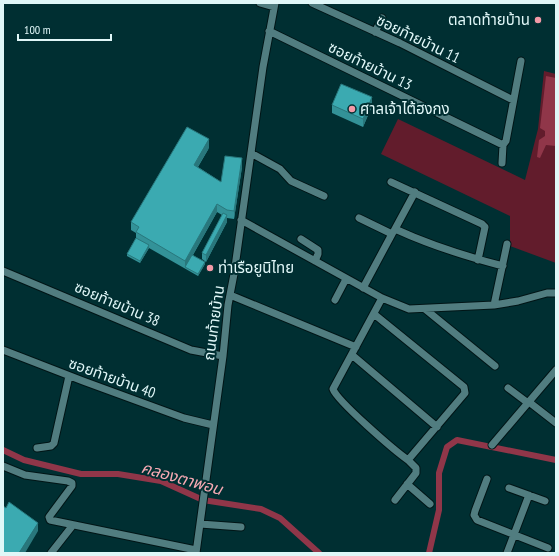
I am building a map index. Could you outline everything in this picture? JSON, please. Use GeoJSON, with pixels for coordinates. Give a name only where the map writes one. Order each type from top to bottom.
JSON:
{"type":"FeatureCollection","features":[{"type":"Feature","properties":{"kind":"street"},"geometry":{"type":"LineString","coordinates":[[260,3],[275,5]]}},
{"type":"Feature","properties":{"kind":"street","name":"ซอยท้ายบ้าน 11"},"geometry":{"type":"LineString","coordinates":[[312,3],[513,100]]}},
{"type":"Feature","properties":{"kind":"street","name":"ถนนท้ายบ้าน"},"geometry":{"type":"LineString","coordinates":[[196,552],[230,295],[269,31],[275,5]]}},
{"type":"Feature","properties":{"kind":"street"},"geometry":{"type":"LineString","coordinates":[[374,32],[382,18]]}},
{"type":"Feature","properties":{"kind":"street","name":"ซอยท้ายบ้าน 13"},"geometry":{"type":"LineString","coordinates":[[269,31],[504,145]]}},
{"type":"Feature","properties":{"kind":"street"},"geometry":{"type":"LineString","coordinates":[[502,163],[504,145],[521,61]]}},
{"type":"Feature","properties":{"kind":"street"},"geometry":{"type":"LineString","coordinates":[[251,153],[280,169],[292,181],[324,196]]}},
{"type":"Feature","properties":{"kind":"street"},"geometry":{"type":"LineString","coordinates":[[391,182],[482,224],[485,227],[478,260]]}},
{"type":"Feature","properties":{"kind":"street"},"geometry":{"type":"LineString","coordinates":[[364,288],[415,192]]}},
{"type":"Feature","properties":{"kind":"street"},"geometry":{"type":"LineString","coordinates":[[359,218],[459,255],[503,266]]}},
{"type":"Feature","properties":{"kind":"street"},"geometry":{"type":"LineString","coordinates":[[241,220],[382,298],[410,309],[494,305],[518,301],[547,293],[556,293]]}},
{"type":"Feature","properties":{"kind":"street"},"geometry":{"type":"LineString","coordinates":[[301,239],[318,250],[315,261]]}},
{"type":"Feature","properties":{"kind":"street"},"geometry":{"type":"LineString","coordinates":[[494,305],[507,244]]}},
{"type":"Feature","properties":{"kind":"street","name":"ซอยท้ายบ้าน 38"},"geometry":{"type":"LineString","coordinates":[[3,271],[191,350],[200,353],[223,356]]}},
{"type":"Feature","properties":{"kind":"street"},"geometry":{"type":"LineString","coordinates":[[335,300],[346,278]]}},
{"type":"Feature","properties":{"kind":"street"},"geometry":{"type":"LineString","coordinates":[[230,295],[356,346]]}},
{"type":"Feature","properties":{"kind":"street"},"geometry":{"type":"LineString","coordinates":[[382,298],[333,389],[356,416],[408,460],[417,471],[394,500]]}},
{"type":"Feature","properties":{"kind":"street"},"geometry":{"type":"LineString","coordinates":[[425,309],[495,366]]}},
{"type":"Feature","properties":{"kind":"street"},"geometry":{"type":"LineString","coordinates":[[374,314],[464,387],[465,393],[408,460]]}},
{"type":"Feature","properties":{"kind":"street","name":"ซอยท้ายบ้าน 40"},"geometry":{"type":"LineString","coordinates":[[3,350],[184,418],[213,425]]}},
{"type":"Feature","properties":{"kind":"street"},"geometry":{"type":"LineString","coordinates":[[352,355],[437,427]]}},
{"type":"Feature","properties":{"kind":"street"},"geometry":{"type":"LineString","coordinates":[[492,445],[555,373]]}},
{"type":"Feature","properties":{"kind":"street"},"geometry":{"type":"LineString","coordinates":[[37,448],[51,446],[54,443],[69,376]]}},
{"type":"Feature","properties":{"kind":"street"},"geometry":{"type":"LineString","coordinates":[[508,388],[556,423]]}},
{"type":"Feature","properties":{"kind":"street"},"geometry":{"type":"LineString","coordinates":[[3,466],[25,475],[68,481],[72,483],[72,486],[49,518],[50,520],[196,552]]}},
{"type":"Feature","properties":{"kind":"street"},"geometry":{"type":"LineString","coordinates":[[487,479],[474,515],[477,520],[548,548]]}},
{"type":"Feature","properties":{"kind":"street"},"geometry":{"type":"LineString","coordinates":[[407,484],[430,504]]}},
{"type":"Feature","properties":{"kind":"street"},"geometry":{"type":"LineString","coordinates":[[509,488],[545,501]]}},
{"type":"Feature","properties":{"kind":"street"},"geometry":{"type":"LineString","coordinates":[[507,553],[529,496]]}},
{"type":"Feature","properties":{"kind":"street"},"geometry":{"type":"LineString","coordinates":[[200,524],[241,527]]}},
{"type":"Feature","properties":{"kind":"street"},"geometry":{"type":"LineString","coordinates":[[51,553],[74,525]]}},
{"type":"Feature","properties":{"kind":"shaded area"},"geometry":{"type":"Polygon","coordinates":[[[544,71],[556,74],[556,263],[510,246],[510,216],[381,154],[398,119],[525,180],[538,129],[544,71]]]}},
{"type":"Feature","properties":{"kind":"shaded area"},"geometry":{"type":"Polygon","coordinates":[[[546,76],[556,78],[556,146],[546,145],[540,158],[537,157],[539,140],[545,136],[545,131],[540,128],[546,76]]]}},
{"type":"Feature","properties":{"kind":"building","name":"ศาลเจ้าไต้ฮงกง"},"geometry":{"type":"Polygon","coordinates":[[[341,84],[372,97],[363,119],[332,105],[341,84]]]}},
{"type":"Feature","properties":{"kind":"building"},"geometry":{"type":"Polygon","coordinates":[[[187,127],[209,139],[194,165],[221,182],[225,156],[242,158],[234,211],[227,210],[217,204],[185,261],[136,232],[139,227],[131,222],[187,127]]]}},
{"type":"Feature","properties":{"kind":"building"},"geometry":{"type":"Polygon","coordinates":[[[223,213],[227,215],[206,255],[202,253],[223,213]]]}},
{"type":"Feature","properties":{"kind":"building"},"geometry":{"type":"Polygon","coordinates":[[[136,238],[149,245],[140,261],[127,254],[136,238]]]}},
{"type":"Feature","properties":{"kind":"building"},"geometry":{"type":"Polygon","coordinates":[[[192,255],[205,262],[198,274],[185,267],[192,255]]]}},
{"type":"Feature","properties":{"kind":"building"},"geometry":{"type":"Polygon","coordinates":[[[9,502],[38,523],[19,553],[3,553],[3,506],[6,508],[9,502]]]}},
{"type":"Feature","properties":{"kind":"waterway"},"geometry":{"type":"LineString","coordinates":[[429,553],[439,510],[439,473],[447,447],[457,440],[556,460]]}},
{"type":"Feature","properties":{"kind":"waterway","name":"คลองตาพอน"},"geometry":{"type":"LineString","coordinates":[[3,450],[24,460],[81,474],[118,474],[161,481],[203,500],[261,509],[280,518],[319,553]]}},
{"type":"Feature","properties":{"kind":"place","name":"ตลาดท้ายบ้าน"},"geometry":{"type":"Point","coordinates":[538,20]}},
{"type":"Feature","properties":{"kind":"place","name":"ศาลเจ้าไต้ฮงกง"},"geometry":{"type":"Point","coordinates":[352,109]}},
{"type":"Feature","properties":{"kind":"place","name":"ท่าเรือยูนิไทย"},"geometry":{"type":"Point","coordinates":[210,268]}}]}
